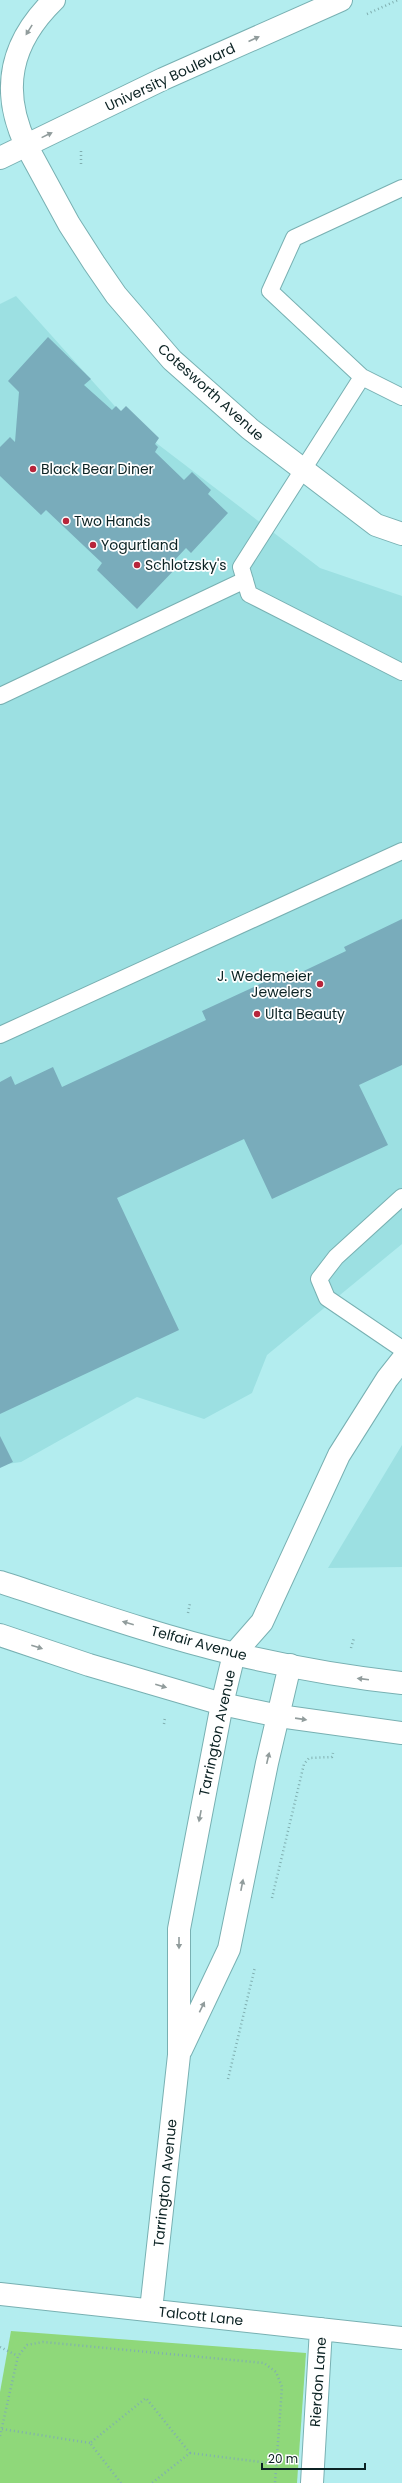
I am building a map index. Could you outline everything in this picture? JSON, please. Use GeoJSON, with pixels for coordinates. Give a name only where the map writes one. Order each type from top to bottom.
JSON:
{"type":"FeatureCollection","features":[{"type":"Feature","properties":{"kind":"street","name":"Cotesworth Avenue"},"geometry":{"type":"LineString","coordinates":[[54,0],[34,22],[11,64],[7,85],[9,115],[69,224],[116,295],[172,360],[250,430],[376,525],[402,534]]}},
{"type":"Feature","properties":{"kind":"street","name":"University Boulevard"},"geometry":{"type":"LineString","coordinates":[[0,158],[163,79],[341,0]]}},
{"type":"Feature","properties":{"kind":"street","name":"Tarrington Avenue"},"geometry":{"type":"LineString","coordinates":[[151,2310],[179,2055],[179,1929],[222,1704],[234,1654],[262,1622],[339,1455],[387,1379],[402,1360]]}},
{"type":"Feature","properties":{"kind":"street","name":"Telfair Avenue"},"geometry":{"type":"LineString","coordinates":[[0,1582],[107,1617],[234,1654],[346,1677],[402,1684]]}},
{"type":"Feature","properties":{"kind":"street"},"geometry":{"type":"LineString","coordinates":[[0,1635],[89,1664],[222,1704],[279,1716],[402,1733]]}},
{"type":"Feature","properties":{"kind":"street","name":"Tarrington Avenue"},"geometry":{"type":"LineString","coordinates":[[179,2055],[230,1949],[290,1665]]}},
{"type":"Feature","properties":{"kind":"street","name":"Talcott Lane"},"geometry":{"type":"LineString","coordinates":[[0,2294],[402,2338]]}},
{"type":"Feature","properties":{"kind":"street","name":"Rierdon Lane"},"geometry":{"type":"LineString","coordinates":[[312,2483],[321,2329]]}},
{"type":"Feature","properties":{"kind":"lane"},"geometry":{"type":"LineString","coordinates":[[402,188],[294,238],[270,291],[362,377],[402,397]]}},
{"type":"Feature","properties":{"kind":"lane"},"geometry":{"type":"LineString","coordinates":[[362,377],[241,567],[249,594],[402,672]]}},
{"type":"Feature","properties":{"kind":"lane"},"geometry":{"type":"LineString","coordinates":[[0,696],[245,580]]}},
{"type":"Feature","properties":{"kind":"lane"},"geometry":{"type":"LineString","coordinates":[[0,1035],[402,851]]}},
{"type":"Feature","properties":{"kind":"lane"},"geometry":{"type":"LineString","coordinates":[[402,1197],[336,1257],[319,1279],[327,1298],[402,1349]]}},
{"type":"Feature","properties":{"kind":"path"},"geometry":{"type":"LineString","coordinates":[[271,1901],[304,1764],[309,1758],[332,1757],[333,1751]]}},
{"type":"Feature","properties":{"kind":"path"},"geometry":{"type":"LineString","coordinates":[[228,2079],[256,1963]]}},
{"type":"Feature","properties":{"kind":"path"},"geometry":{"type":"LineString","coordinates":[[0,2436],[18,2356],[27,2345],[43,2342],[264,2363],[276,2372],[282,2387],[275,2483]]}},
{"type":"Feature","properties":{"kind":"path"},"geometry":{"type":"LineString","coordinates":[[0,2347],[18,2356]]}},
{"type":"Feature","properties":{"kind":"path"},"geometry":{"type":"LineString","coordinates":[[90,2443],[146,2398],[190,2453],[277,2464]]}},
{"type":"Feature","properties":{"kind":"path"},"geometry":{"type":"LineString","coordinates":[[2,2429],[90,2443],[121,2483]]}},
{"type":"Feature","properties":{"kind":"path"},"geometry":{"type":"LineString","coordinates":[[152,2483],[190,2453]]}},
{"type":"Feature","properties":{"kind":"shaded area"},"geometry":{"type":"Polygon","coordinates":[[[16,296],[130,423],[320,568],[402,596],[402,1244],[267,1355],[252,1393],[204,1419],[137,1397],[21,1462],[0,1465],[0,304],[16,296]]]}},
{"type":"Feature","properties":{"kind":"shaded area"},"geometry":{"type":"Polygon","coordinates":[[[402,1445],[402,1567],[328,1568],[402,1445]]]}},
{"type":"Feature","properties":{"kind":"green space"},"geometry":{"type":"Polygon","coordinates":[[[11,2331],[306,2353],[297,2483],[0,2483],[0,2392],[11,2331]]]}},
{"type":"Feature","properties":{"kind":"building"},"geometry":{"type":"Polygon","coordinates":[[[48,337],[91,379],[84,385],[112,410],[116,406],[121,411],[126,406],[159,438],[155,444],[158,447],[155,452],[184,480],[192,472],[211,490],[208,494],[228,513],[191,553],[186,548],[171,564],[176,568],[137,609],[97,570],[102,563],[46,510],[41,515],[0,476],[0,447],[10,437],[15,442],[19,392],[8,381],[48,337]]]}},
{"type":"Feature","properties":{"kind":"building"},"geometry":{"type":"Polygon","coordinates":[[[402,919],[402,1065],[359,1085],[388,1145],[272,1199],[244,1139],[117,1198],[179,1330],[0,1414],[0,1082],[11,1076],[15,1085],[53,1067],[62,1087],[206,1020],[202,1011],[288,971],[291,977],[346,951],[344,947],[402,919]]]}},
{"type":"Feature","properties":{"kind":"building"},"geometry":{"type":"Polygon","coordinates":[[[0,1436],[13,1462],[0,1468],[0,1436]]]}},
{"type":"Feature","properties":{"kind":"place","name":"Black Bear Diner"},"geometry":{"type":"Point","coordinates":[33,469]}},
{"type":"Feature","properties":{"kind":"place","name":"Two Hands"},"geometry":{"type":"Point","coordinates":[66,521]}},
{"type":"Feature","properties":{"kind":"place","name":"Yogurtland"},"geometry":{"type":"Point","coordinates":[93,545]}},
{"type":"Feature","properties":{"kind":"place","name":"Schlotzsky's"},"geometry":{"type":"Point","coordinates":[137,565]}},
{"type":"Feature","properties":{"kind":"place","name":"J. Wedemeier Jewelers"},"geometry":{"type":"Point","coordinates":[320,984]}},
{"type":"Feature","properties":{"kind":"place","name":"Ulta Beauty"},"geometry":{"type":"Point","coordinates":[257,1014]}}]}
